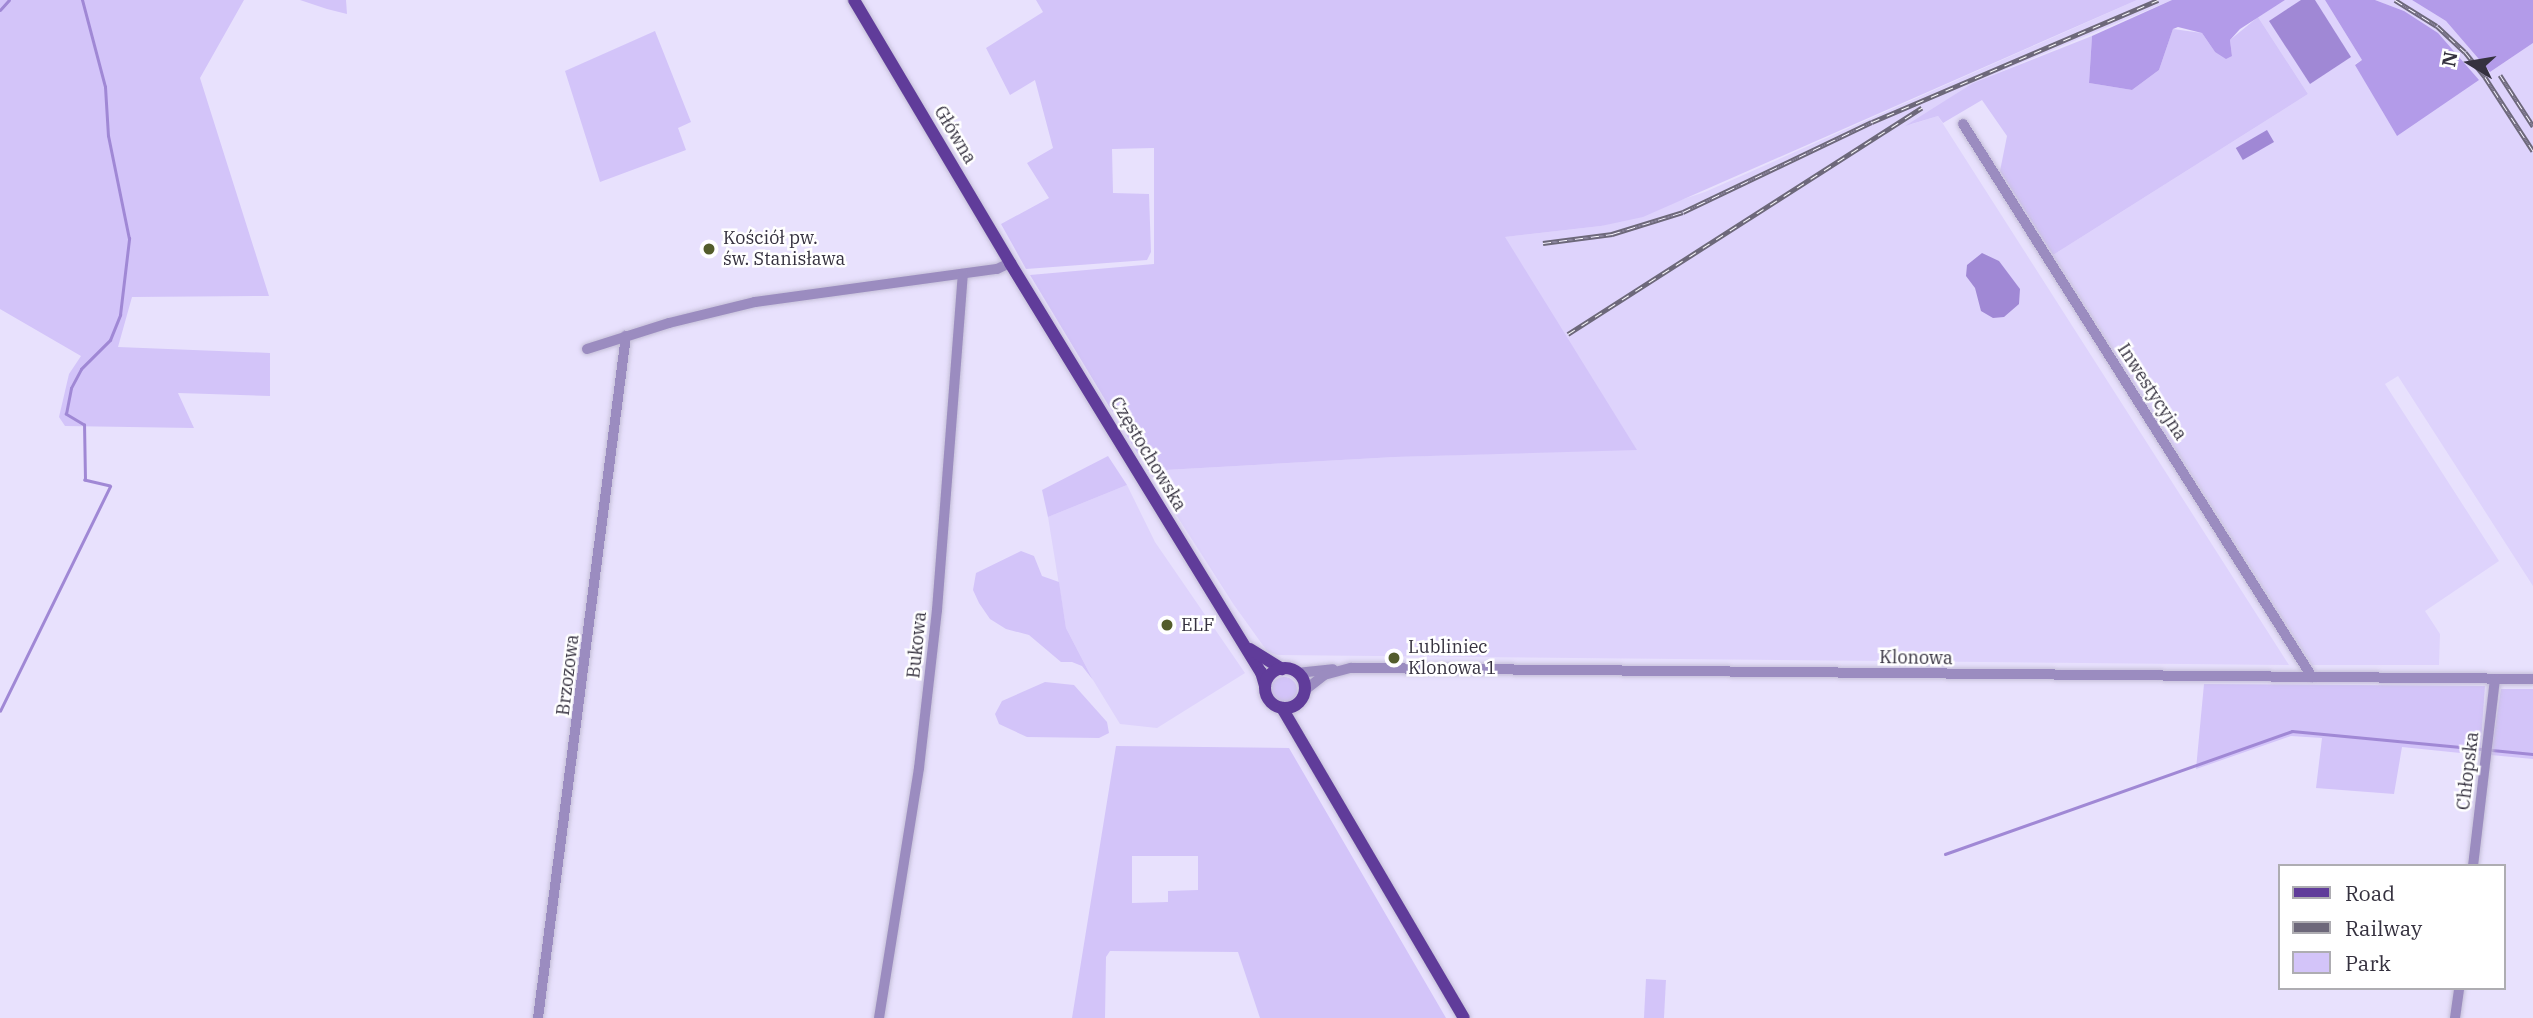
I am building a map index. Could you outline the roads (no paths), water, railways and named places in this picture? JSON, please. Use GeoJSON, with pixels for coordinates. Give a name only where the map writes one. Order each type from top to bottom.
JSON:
{"type":"FeatureCollection","features":[{"type":"Feature","properties":{"kind":"main road","name":"Główna"},"geometry":{"type":"LineString","coordinates":[[854,0],[1026,288]]}},
{"type":"Feature","properties":{"kind":"main road","name":"Częstochowska"},"geometry":{"type":"LineString","coordinates":[[1026,288],[1261,672],[1265,686]]}},
{"type":"Feature","properties":{"kind":"main road","name":"Częstochowska"},"geometry":{"type":"LineString","coordinates":[[1239,640],[1262,659],[1282,669]]}},
{"type":"Feature","properties":{"kind":"main road"},"geometry":{"type":"LineString","coordinates":[[1310,758],[1299,728],[1296,705],[1305,690],[1303,680],[1297,673],[1282,669],[1270,675],[1265,686],[1268,698],[1282,708],[1310,758],[1464,1018]]}},
{"type":"Feature","properties":{"kind":"main road"},"geometry":{"type":"LineString","coordinates":[[1282,708],[1296,705]]}},
{"type":"Feature","properties":{"kind":"street","name":"Inwestycyjna"},"geometry":{"type":"LineString","coordinates":[[1963,124],[2312,677]]}},
{"type":"Feature","properties":{"kind":"street"},"geometry":{"type":"LineString","coordinates":[[587,349],[626,336],[768,299],[1000,269],[1010,263]]}},
{"type":"Feature","properties":{"kind":"street","name":"Bukowa"},"geometry":{"type":"LineString","coordinates":[[879,1018],[919,768],[935,623],[963,274]]}},
{"type":"Feature","properties":{"kind":"street","name":"Brzozowa"},"geometry":{"type":"LineString","coordinates":[[538,1018],[626,336]]}},
{"type":"Feature","properties":{"kind":"street"},"geometry":{"type":"LineString","coordinates":[[1297,673],[1351,668]]}},
{"type":"Feature","properties":{"kind":"street","name":"Klonowa"},"geometry":{"type":"LineString","coordinates":[[1305,690],[1324,675],[1351,668],[2533,680]]}},
{"type":"Feature","properties":{"kind":"street","name":"Chłopska"},"geometry":{"type":"LineString","coordinates":[[2473,864],[2495,679]]}},
{"type":"Feature","properties":{"kind":"street"},"geometry":{"type":"LineString","coordinates":[[2455,1018],[2459,990]]}},
{"type":"Feature","properties":{"kind":"waterway"},"geometry":{"type":"LineString","coordinates":[[0,10],[9,0]]}},
{"type":"Feature","properties":{"kind":"waterway"},"geometry":{"type":"LineString","coordinates":[[0,711],[110,486],[85,480],[84,425],[66,414],[71,388],[81,369],[110,340],[120,315],[129,239],[108,136],[105,87],[82,0]]}},
{"type":"Feature","properties":{"kind":"waterway"},"geometry":{"type":"LineString","coordinates":[[1945,854],[2292,731],[2481,749]]}},
{"type":"Feature","properties":{"kind":"waterway"},"geometry":{"type":"LineString","coordinates":[[2492,750],[2533,754]]}},
{"type":"Feature","properties":{"kind":"railway"},"geometry":{"type":"LineString","coordinates":[[1543,243],[1612,234],[1683,212],[1872,122],[2158,0]]}},
{"type":"Feature","properties":{"kind":"railway"},"geometry":{"type":"LineString","coordinates":[[2395,0],[2437,26],[2465,52],[2485,77],[2533,151]]}},
{"type":"Feature","properties":{"kind":"railway"},"geometry":{"type":"LineString","coordinates":[[2500,75],[2533,126]]}},
{"type":"Feature","properties":{"kind":"railway"},"geometry":{"type":"LineString","coordinates":[[1568,334],[1922,108]]}},
{"type":"Feature","properties":{"kind":"place","name":"Kościół pw. św. Stanisława"},"geometry":{"type":"Point","coordinates":[709,249]}},
{"type":"Feature","properties":{"kind":"place","name":"ELF"},"geometry":{"type":"Point","coordinates":[1167,625]}},
{"type":"Feature","properties":{"kind":"place","name":"Lubliniec Klonowa 1"},"geometry":{"type":"Point","coordinates":[1394,658]}}]}
